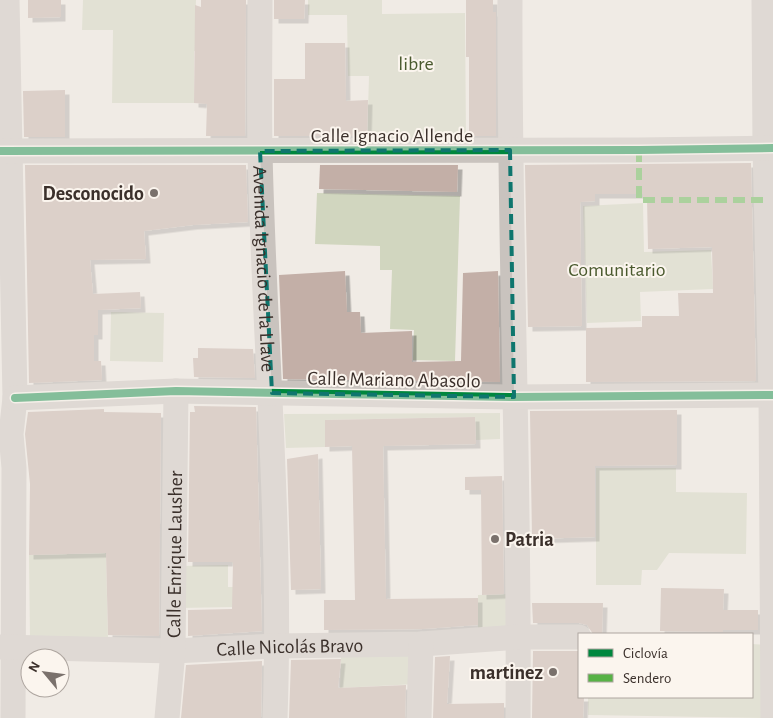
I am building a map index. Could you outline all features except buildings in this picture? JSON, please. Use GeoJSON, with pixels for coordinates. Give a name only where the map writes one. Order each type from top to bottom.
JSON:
{"type":"FeatureCollection","features":[{"type":"Feature","properties":{"kind":"street"},"geometry":{"type":"LineString","coordinates":[[7,0],[6,151],[15,398],[6,435],[6,647],[14,718]]}},
{"type":"Feature","properties":{"kind":"street","name":"Avenida Ignacio de la Llave"},"geometry":{"type":"LineString","coordinates":[[260,0],[260,151],[272,393],[277,646],[274,718]]}},
{"type":"Feature","properties":{"kind":"street"},"geometry":{"type":"LineString","coordinates":[[510,0],[510,150],[518,718]]}},
{"type":"Feature","properties":{"kind":"street"},"geometry":{"type":"LineString","coordinates":[[764,0],[771,277],[773,718]]}},
{"type":"Feature","properties":{"kind":"street","name":"Calle Ignacio Allende"},"geometry":{"type":"LineString","coordinates":[[6,151],[769,148]]}},
{"type":"Feature","properties":{"kind":"street","name":"Calle Mariano Abasolo"},"geometry":{"type":"LineString","coordinates":[[15,398],[176,392],[514,397],[772,395]]}},
{"type":"Feature","properties":{"kind":"street","name":"Calle Enrique Lausher"},"geometry":{"type":"LineString","coordinates":[[167,718],[174,651],[176,392]]}},
{"type":"Feature","properties":{"kind":"street","name":"Calle Nicolás Bravo"},"geometry":{"type":"LineString","coordinates":[[6,647],[174,651],[277,646],[421,644],[518,637],[578,637]]}},
{"type":"Feature","properties":{"kind":"street"},"geometry":{"type":"LineString","coordinates":[[753,639],[773,639]]}},
{"type":"Feature","properties":{"kind":"street"},"geometry":{"type":"LineString","coordinates":[[419,718],[421,644]]}},
{"type":"Feature","properties":{"kind":"highlighted area"},"geometry":{"type":"Polygon","coordinates":[[[510,150],[514,397],[272,393],[260,151],[510,150]]]}},
{"type":"Feature","properties":{"kind":"green space"},"geometry":{"type":"Polygon","coordinates":[[[83,0],[196,0],[195,34],[215,51],[194,51],[194,103],[112,103],[113,30],[82,30],[83,0]]]}},
{"type":"Feature","properties":{"kind":"green space","name":"libre"},"geometry":{"type":"Polygon","coordinates":[[[308,0],[382,0],[382,14],[465,13],[466,138],[367,142],[369,76],[348,76],[347,15],[308,15],[308,0]]]}},
{"type":"Feature","properties":{"kind":"green space"},"geometry":{"type":"Polygon","coordinates":[[[317,193],[460,196],[455,361],[413,360],[414,330],[390,329],[392,270],[380,270],[380,246],[315,244],[317,193]]]}},
{"type":"Feature","properties":{"kind":"green space","name":"Comunitario"},"geometry":{"type":"Polygon","coordinates":[[[643,203],[644,252],[711,250],[713,289],[640,292],[641,321],[587,323],[583,206],[643,203]]]}},
{"type":"Feature","properties":{"kind":"green space"},"geometry":{"type":"Polygon","coordinates":[[[111,312],[164,313],[163,362],[110,361],[111,312]]]}},
{"type":"Feature","properties":{"kind":"green space"},"geometry":{"type":"Polygon","coordinates":[[[500,413],[500,439],[476,440],[475,417],[325,420],[325,447],[286,448],[284,414],[500,413]]]}},
{"type":"Feature","properties":{"kind":"green space"},"geometry":{"type":"Polygon","coordinates":[[[596,468],[676,468],[676,492],[747,493],[746,554],[669,553],[657,570],[642,570],[641,585],[596,585],[596,468]]]}},
{"type":"Feature","properties":{"kind":"green space"},"geometry":{"type":"Polygon","coordinates":[[[106,553],[108,638],[30,640],[29,555],[106,553]]]}},
{"type":"Feature","properties":{"kind":"green space"},"geometry":{"type":"Polygon","coordinates":[[[228,565],[228,587],[235,587],[235,607],[181,608],[180,566],[228,565]]]}},
{"type":"Feature","properties":{"kind":"green space"},"geometry":{"type":"Polygon","coordinates":[[[511,594],[507,628],[478,628],[478,595],[511,594]]]}},
{"type":"Feature","properties":{"kind":"green space"},"geometry":{"type":"Polygon","coordinates":[[[753,644],[767,645],[765,718],[588,715],[588,698],[753,698],[753,644]]]}},
{"type":"Feature","properties":{"kind":"green space"},"geometry":{"type":"Polygon","coordinates":[[[418,653],[417,684],[340,688],[341,657],[418,653]]]}},
{"type":"Feature","properties":{"kind":"marked path"},"geometry":{"type":"LineString","coordinates":[[639,150],[639,200],[767,200]]}},
{"type":"Feature","properties":{"kind":"cycle path"},"geometry":{"type":"LineString","coordinates":[[0,151],[773,148]]}},
{"type":"Feature","properties":{"kind":"cycle path"},"geometry":{"type":"LineString","coordinates":[[15,398],[176,391],[514,397],[773,395]]}},
{"type":"Feature","properties":{"kind":"place","name":"Desconocido"},"geometry":{"type":"Point","coordinates":[154,193]}},
{"type":"Feature","properties":{"kind":"place","name":"Patria"},"geometry":{"type":"Point","coordinates":[495,539]}},
{"type":"Feature","properties":{"kind":"place","name":"martinez"},"geometry":{"type":"Point","coordinates":[553,672]}}]}
